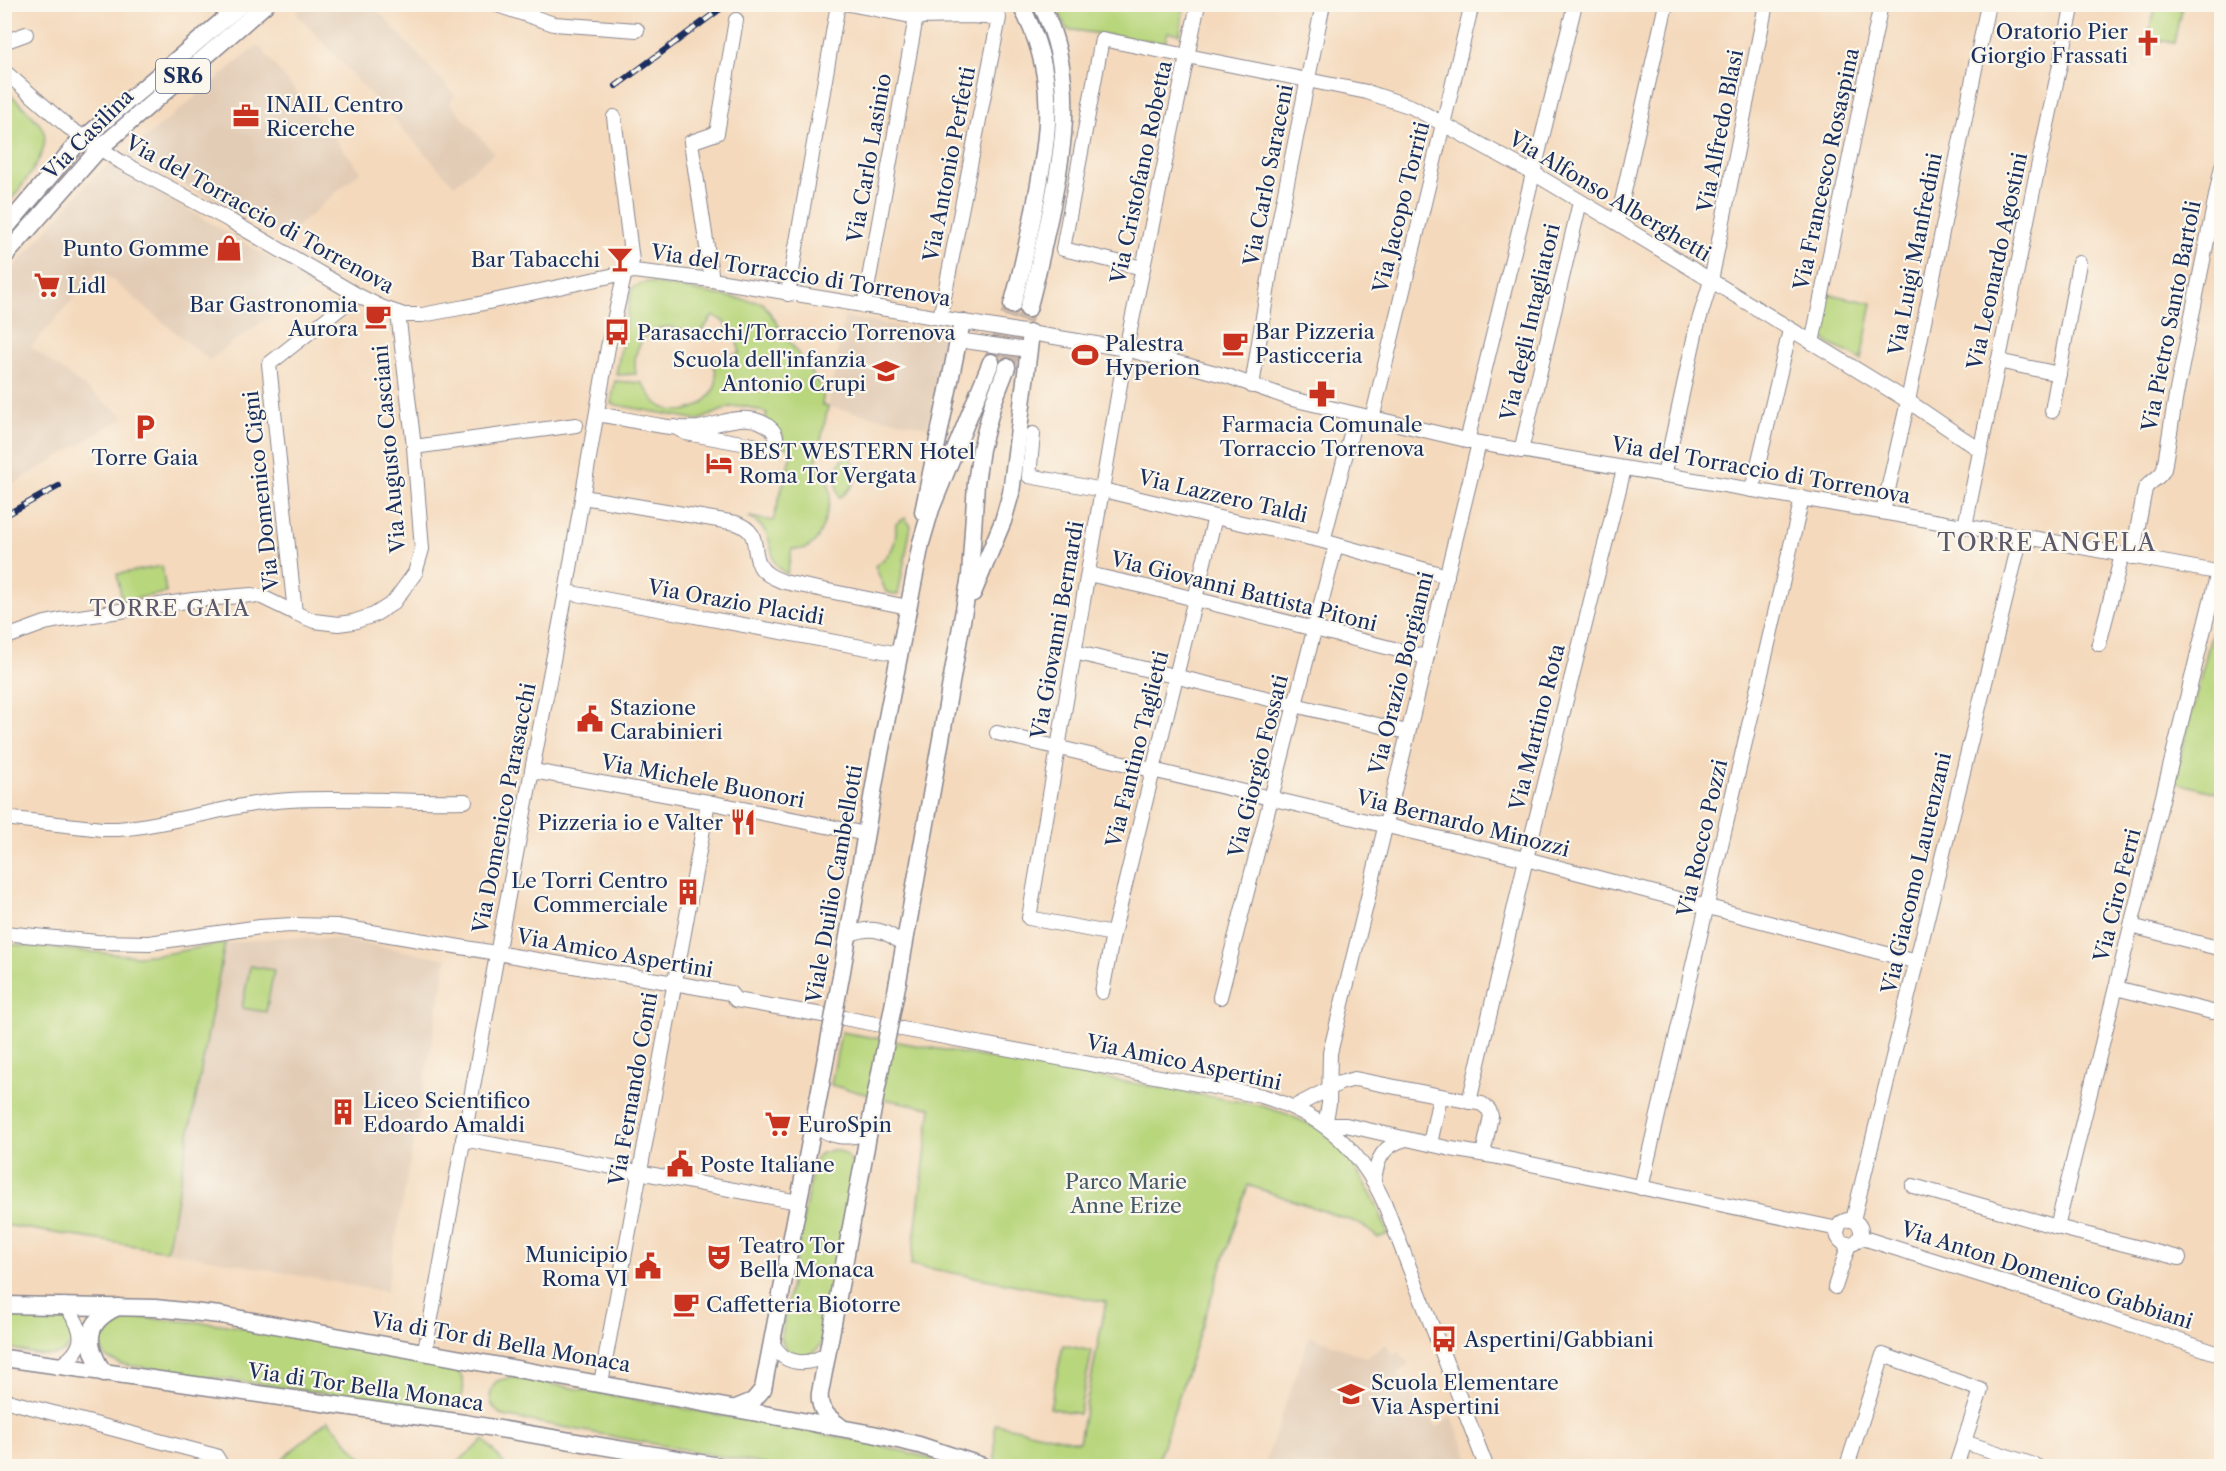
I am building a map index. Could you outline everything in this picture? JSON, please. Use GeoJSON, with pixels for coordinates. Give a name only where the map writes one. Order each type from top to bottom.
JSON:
{"type":"FeatureCollection","features":[{"type":"Feature","properties":{"kind":"main road","name":"Via Casilina"},"geometry":{"type":"LineString","coordinates":[[4,230],[84,138],[242,4]]}},
{"type":"Feature","properties":{"kind":"main road","name":"Via Casilina"},"geometry":{"type":"LineString","coordinates":[[4,257],[100,148],[266,4]]}},
{"type":"Feature","properties":{"kind":"main road"},"geometry":{"type":"LineString","coordinates":[[1020,4],[1039,51],[1047,84],[1049,112],[1041,171],[1027,244],[1020,307],[1052,204],[1063,143],[1065,115],[1062,66],[1041,4]]}},
{"type":"Feature","properties":{"kind":"main road"},"geometry":{"type":"LineString","coordinates":[[921,543],[924,502],[962,322]]}},
{"type":"Feature","properties":{"kind":"main road"},"geometry":{"type":"LineString","coordinates":[[962,618],[1009,503],[1029,342]]}},
{"type":"Feature","properties":{"kind":"main road","name":"Viale Duilio Cambellotti"},"geometry":{"type":"LineString","coordinates":[[736,1408],[753,1401],[761,1394],[814,1122],[921,543],[931,509],[999,364],[976,483],[971,568],[898,981],[820,1393],[820,1406],[826,1415],[842,1428]]}},
{"type":"Feature","properties":{"kind":"main road","name":"Via di Tor di Bella Monaca"},"geometry":{"type":"LineString","coordinates":[[4,1305],[119,1306],[220,1315],[842,1428],[905,1442],[983,1467]]}},
{"type":"Feature","properties":{"kind":"main road"},"geometry":{"type":"LineString","coordinates":[[104,1373],[93,1352],[92,1332],[100,1317],[119,1306]]}},
{"type":"Feature","properties":{"kind":"main road","name":"Via di Tor Bella Monaca"},"geometry":{"type":"LineString","coordinates":[[4,1358],[464,1423],[719,1467]]}},
{"type":"Feature","properties":{"kind":"street"},"geometry":{"type":"LineString","coordinates":[[494,4],[554,24],[637,30]]}},
{"type":"Feature","properties":{"kind":"street"},"geometry":{"type":"LineString","coordinates":[[788,294],[838,4]]}},
{"type":"Feature","properties":{"kind":"street"},"geometry":{"type":"LineString","coordinates":[[849,4],[916,17]]}},
{"type":"Feature","properties":{"kind":"street","name":"Via Cristofano Robetta"},"geometry":{"type":"LineString","coordinates":[[1126,349],[1198,4]]}},
{"type":"Feature","properties":{"kind":"street","name":"Via Carlo Saraceni"},"geometry":{"type":"LineString","coordinates":[[1252,386],[1259,354],[1275,242],[1323,4]]}},
{"type":"Feature","properties":{"kind":"street","name":"Via Jacopo Torriti"},"geometry":{"type":"LineString","coordinates":[[1372,419],[1472,4]]}},
{"type":"Feature","properties":{"kind":"street","name":"Via Orazio Borgianni"},"geometry":{"type":"LineString","coordinates":[[1324,1125],[1329,1109],[1330,1053],[1447,576],[1473,442],[1533,173],[1575,4]]}},
{"type":"Feature","properties":{"kind":"street"},"geometry":{"type":"LineString","coordinates":[[1617,223],[1666,4]]}},
{"type":"Feature","properties":{"kind":"street","name":"Via Alfredo Blasi"},"geometry":{"type":"LineString","coordinates":[[1664,476],[1696,330],[1711,281],[1766,4]]}},
{"type":"Feature","properties":{"kind":"street","name":"Via Francesco Rosaspina"},"geometry":{"type":"LineString","coordinates":[[1812,343],[1881,4]]}},
{"type":"Feature","properties":{"kind":"street","name":"Via Luigi Manfredini"},"geometry":{"type":"LineString","coordinates":[[1883,512],[1908,401],[1988,4]]}},
{"type":"Feature","properties":{"kind":"street","name":"Via Leonardo Agostini"},"geometry":{"type":"LineString","coordinates":[[1965,526],[2073,4]]}},
{"type":"Feature","properties":{"kind":"street","name":"Via Antonio Perfetti"},"geometry":{"type":"LineString","coordinates":[[916,17],[999,18],[940,318]]}},
{"type":"Feature","properties":{"kind":"street","name":"Via Carlo Lasinio"},"geometry":{"type":"LineString","coordinates":[[864,306],[916,17]]}},
{"type":"Feature","properties":{"kind":"street"},"geometry":{"type":"LineString","coordinates":[[712,280],[691,142],[717,132],[736,21]]}},
{"type":"Feature","properties":{"kind":"street"},"geometry":{"type":"LineString","coordinates":[[4,42],[26,34]]}},
{"type":"Feature","properties":{"kind":"street","name":"Via Alfonso Alberghetti"},"geometry":{"type":"LineString","coordinates":[[1143,268],[1064,249],[1101,39],[1392,99],[1443,122],[1617,223],[1908,401],[1980,450]]}},
{"type":"Feature","properties":{"kind":"street","name":"Via del Torraccio di Torrenova"},"geometry":{"type":"LineString","coordinates":[[4,71],[68,127],[121,162],[229,220],[357,295],[398,313],[422,315],[465,308],[641,270],[962,322],[1029,342]]}},
{"type":"Feature","properties":{"kind":"street","name":"Via Domenico Parasacchi"},"geometry":{"type":"LineString","coordinates":[[425,1351],[496,954],[566,592],[608,347],[625,272],[632,261],[614,117]]}},
{"type":"Feature","properties":{"kind":"street","name":"Via Pietro Santo Bartoli"},"geometry":{"type":"LineString","coordinates":[[2127,556],[2145,489],[2162,473],[2222,166]]}},
{"type":"Feature","properties":{"kind":"street","name":"Via degli Intagliatori"},"geometry":{"type":"LineString","coordinates":[[1521,451],[1580,202]]}},
{"type":"Feature","properties":{"kind":"street"},"geometry":{"type":"LineString","coordinates":[[2052,411],[2079,263]]}},
{"type":"Feature","properties":{"kind":"street","name":"Via Domenico Cigni"},"geometry":{"type":"LineString","coordinates":[[295,613],[268,364],[357,295]]}},
{"type":"Feature","properties":{"kind":"street","name":"Via Augusto Casciani"},"geometry":{"type":"LineString","coordinates":[[4,638],[60,620],[193,600],[250,595],[262,597],[295,613],[325,622],[353,622],[387,608],[408,585],[420,561],[422,549],[414,447],[398,313]]}},
{"type":"Feature","properties":{"kind":"street"},"geometry":{"type":"LineString","coordinates":[[1752,490],[1790,330]]}},
{"type":"Feature","properties":{"kind":"street","name":"Via del Torraccio di Torrenova"},"geometry":{"type":"LineString","coordinates":[[958,340],[1029,342],[1126,349],[1227,376],[1296,400],[1473,442],[1965,526],[2220,573]]}},
{"type":"Feature","properties":{"kind":"street","name":"Via Giovanni Bernardi"},"geometry":{"type":"LineString","coordinates":[[1113,934],[1029,918],[1126,349]]}},
{"type":"Feature","properties":{"kind":"street"},"geometry":{"type":"LineString","coordinates":[[1998,361],[2059,374]]}},
{"type":"Feature","properties":{"kind":"street"},"geometry":{"type":"LineString","coordinates":[[597,414],[675,427],[696,428],[725,421],[749,419],[768,426],[776,434],[777,440],[769,448],[686,432],[675,427]]}},
{"type":"Feature","properties":{"kind":"street","name":"Via Giorgio Fossati"},"geometry":{"type":"LineString","coordinates":[[1220,997],[1315,629],[1356,415]]}},
{"type":"Feature","properties":{"kind":"street"},"geometry":{"type":"LineString","coordinates":[[414,447],[576,425]]}},
{"type":"Feature","properties":{"kind":"street","name":"Via Lazzero Taldi"},"geometry":{"type":"LineString","coordinates":[[1034,434],[1029,476],[1103,490],[1330,543],[1447,576]]}},
{"type":"Feature","properties":{"kind":"street","name":"Via Martino Rota"},"geometry":{"type":"LineString","coordinates":[[1469,1102],[1526,859],[1624,469]]}},
{"type":"Feature","properties":{"kind":"street"},"geometry":{"type":"LineString","coordinates":[[583,497],[736,523],[747,527],[753,536],[760,566],[769,575],[784,582],[908,607]]}},
{"type":"Feature","properties":{"kind":"street","name":"Via Rocco Pozzi"},"geometry":{"type":"LineString","coordinates":[[1641,1188],[1802,498]]}},
{"type":"Feature","properties":{"kind":"street","name":"Via Fantino Taglietti"},"geometry":{"type":"LineString","coordinates":[[1102,992],[1113,934],[1215,517]]}},
{"type":"Feature","properties":{"kind":"street","name":"Via Giacomo Laurenzani"},"geometry":{"type":"LineString","coordinates":[[1853,1220],[2021,536]]}},
{"type":"Feature","properties":{"kind":"street"},"geometry":{"type":"LineString","coordinates":[[2099,644],[2127,556]]}},
{"type":"Feature","properties":{"kind":"street","name":"Via Ciro Ferri"},"geometry":{"type":"LineString","coordinates":[[2057,1227],[2220,573]]}},
{"type":"Feature","properties":{"kind":"street","name":"Via Giovanni Battista Pitoni"},"geometry":{"type":"LineString","coordinates":[[1088,574],[1426,657]]}},
{"type":"Feature","properties":{"kind":"street","name":"Via Orazio Placidi"},"geometry":{"type":"LineString","coordinates":[[566,592],[899,654]]}},
{"type":"Feature","properties":{"kind":"street"},"geometry":{"type":"LineString","coordinates":[[1074,652],[1407,732]]}},
{"type":"Feature","properties":{"kind":"street","name":"Via Bernardo Minozzi"},"geometry":{"type":"LineString","coordinates":[[997,733],[1526,859],[1917,962]]}},
{"type":"Feature","properties":{"kind":"street","name":"Via Michele Buonori"},"geometry":{"type":"LineString","coordinates":[[533,771],[708,802],[866,834]]}},
{"type":"Feature","properties":{"kind":"street"},"geometry":{"type":"LineString","coordinates":[[4,818],[118,829],[289,800],[465,801]]}},
{"type":"Feature","properties":{"kind":"street","name":"Via Fernando Conti"},"geometry":{"type":"LineString","coordinates":[[601,1383],[708,802]]}},
{"type":"Feature","properties":{"kind":"street","name":"Via Amico Aspertini"},"geometry":{"type":"LineString","coordinates":[[4,933],[97,942],[149,943],[260,927],[318,925],[353,928],[730,993],[736,1000],[823,1015]]}},
{"type":"Feature","properties":{"kind":"street"},"geometry":{"type":"LineString","coordinates":[[2131,926],[2222,949]]}},
{"type":"Feature","properties":{"kind":"street"},"geometry":{"type":"LineString","coordinates":[[849,935],[864,930],[879,929],[904,945]]}},
{"type":"Feature","properties":{"kind":"street"},"geometry":{"type":"LineString","coordinates":[[2116,988],[2212,1012]]}},
{"type":"Feature","properties":{"kind":"street"},"geometry":{"type":"LineString","coordinates":[[844,1018],[881,1024]]}},
{"type":"Feature","properties":{"kind":"street","name":"Via Amico Aspertini"},"geometry":{"type":"LineString","coordinates":[[902,1029],[1262,1096],[1294,1107],[1324,1125],[1351,1149],[1374,1180],[1486,1467]]}},
{"type":"Feature","properties":{"kind":"street"},"geometry":{"type":"LineString","coordinates":[[1294,1107],[1341,1083],[1355,1079],[1469,1102],[1486,1107],[1491,1113],[1483,1154]]}},
{"type":"Feature","properties":{"kind":"street"},"geometry":{"type":"LineString","coordinates":[[1430,1144],[1440,1097]]}},
{"type":"Feature","properties":{"kind":"street"},"geometry":{"type":"LineString","coordinates":[[814,1122],[824,1131],[837,1137],[868,1133]]}},
{"type":"Feature","properties":{"kind":"street"},"geometry":{"type":"LineString","coordinates":[[1324,1125],[1340,1124],[1838,1229]]}},
{"type":"Feature","properties":{"kind":"street"},"geometry":{"type":"LineString","coordinates":[[463,1139],[798,1202]]}},
{"type":"Feature","properties":{"kind":"street"},"geometry":{"type":"LineString","coordinates":[[1374,1180],[1381,1153],[1389,1146],[1406,1139]]}},
{"type":"Feature","properties":{"kind":"street"},"geometry":{"type":"LineString","coordinates":[[1913,1186],[2057,1227],[2179,1258]]}},
{"type":"Feature","properties":{"kind":"street"},"geometry":{"type":"LineString","coordinates":[[1835,1287],[1859,1225],[1853,1220],[1845,1220],[1838,1229]]}},
{"type":"Feature","properties":{"kind":"street"},"geometry":{"type":"LineString","coordinates":[[1838,1229],[1841,1241],[1854,1240]]}},
{"type":"Feature","properties":{"kind":"street","name":"Via Anton Domenico Gabbiani"},"geometry":{"type":"LineString","coordinates":[[1854,1240],[2041,1294],[2222,1354]]}},
{"type":"Feature","properties":{"kind":"street"},"geometry":{"type":"LineString","coordinates":[[58,1367],[73,1354],[80,1338],[77,1321],[64,1305]]}},
{"type":"Feature","properties":{"kind":"street"},"geometry":{"type":"LineString","coordinates":[[772,1342],[780,1354],[794,1362],[813,1360],[828,1353]]}},
{"type":"Feature","properties":{"kind":"street"},"geometry":{"type":"LineString","coordinates":[[1847,1467],[1883,1355],[1981,1390],[1956,1467]]}},
{"type":"Feature","properties":{"kind":"street"},"geometry":{"type":"LineString","coordinates":[[4,1400],[216,1456],[222,1467]]}},
{"type":"Feature","properties":{"kind":"street"},"geometry":{"type":"LineString","coordinates":[[1964,1442],[2037,1467]]}},
{"type":"Feature","properties":{"kind":"shaded area"},"geometry":{"type":"Polygon","coordinates":[[[305,5],[373,5],[455,95],[450,103],[494,153],[454,185],[296,13],[305,5]]]}},
{"type":"Feature","properties":{"kind":"shaded area"},"geometry":{"type":"Polygon","coordinates":[[[258,45],[361,171],[284,238],[126,154],[258,45]]]}},
{"type":"Feature","properties":{"kind":"shaded area"},"geometry":{"type":"Polygon","coordinates":[[[111,164],[314,284],[209,360],[99,269],[31,347],[125,417],[5,489],[5,277],[94,176],[111,164]]]}},
{"type":"Feature","properties":{"kind":"shaded area","name":"Scuola dell'infanzia Antonio Crupi"},"geometry":{"type":"Polygon","coordinates":[[[844,317],[945,335],[928,427],[828,407],[844,317]]]}},
{"type":"Feature","properties":{"kind":"shaded area"},"geometry":{"type":"Polygon","coordinates":[[[282,937],[340,939],[447,959],[386,1292],[167,1251],[225,943],[282,937]]]}},
{"type":"Feature","properties":{"kind":"shaded area","name":"Scuola Elementare Via Aspertini"},"geometry":{"type":"Polygon","coordinates":[[[1310,1335],[1366,1358],[1386,1344],[1393,1354],[1399,1351],[1409,1365],[1397,1373],[1437,1428],[1452,1416],[1469,1459],[1469,1466],[1264,1466],[1310,1335]]]}},
{"type":"Feature","properties":{"kind":"green space"},"geometry":{"type":"Polygon","coordinates":[[[2155,4],[2182,5],[2174,43],[2148,38],[2155,4]]]}},
{"type":"Feature","properties":{"kind":"green space"},"geometry":{"type":"Polygon","coordinates":[[[1057,5],[1184,5],[1180,34],[1168,32],[1165,43],[1066,29],[1057,5]]]}},
{"type":"Feature","properties":{"kind":"green space"},"geometry":{"type":"Polygon","coordinates":[[[5,89],[36,120],[43,130],[45,139],[39,160],[5,208],[5,89]]]}},
{"type":"Feature","properties":{"kind":"green space"},"geometry":{"type":"Polygon","coordinates":[[[646,282],[763,303],[824,391],[822,405],[828,407],[816,464],[829,485],[830,501],[817,539],[807,548],[792,549],[787,574],[774,561],[769,539],[764,530],[759,523],[749,517],[773,521],[790,458],[791,448],[784,447],[782,434],[765,420],[767,413],[745,406],[730,407],[699,420],[611,404],[615,381],[642,383],[656,403],[667,409],[685,411],[693,408],[708,399],[713,391],[716,371],[713,360],[740,353],[731,330],[724,322],[713,316],[697,337],[675,328],[656,330],[649,334],[638,347],[636,374],[616,375],[632,288],[646,282]]]}},
{"type":"Feature","properties":{"kind":"green space"},"geometry":{"type":"Polygon","coordinates":[[[1828,294],[1872,303],[1861,360],[1828,342],[1821,333],[1828,294]]]}},
{"type":"Feature","properties":{"kind":"green space"},"geometry":{"type":"Polygon","coordinates":[[[848,455],[855,468],[856,479],[850,489],[839,498],[837,469],[848,455]]]}},
{"type":"Feature","properties":{"kind":"green space"},"geometry":{"type":"Polygon","coordinates":[[[905,518],[911,526],[898,595],[886,592],[875,566],[889,553],[896,538],[896,524],[905,518]]]}},
{"type":"Feature","properties":{"kind":"green space"},"geometry":{"type":"Polygon","coordinates":[[[162,566],[166,593],[122,601],[117,574],[162,566]]]}},
{"type":"Feature","properties":{"kind":"green space"},"geometry":{"type":"Polygon","coordinates":[[[2221,597],[2221,794],[2174,782],[2221,597]]]}},
{"type":"Feature","properties":{"kind":"green space"},"geometry":{"type":"Polygon","coordinates":[[[225,943],[167,1251],[5,1225],[5,944],[137,956],[164,954],[225,943]]]}},
{"type":"Feature","properties":{"kind":"green space"},"geometry":{"type":"Polygon","coordinates":[[[250,966],[274,970],[266,1012],[242,1008],[250,966]]]}},
{"type":"Feature","properties":{"kind":"green space","name":"Parco Marie Anne Erize"},"geometry":{"type":"Polygon","coordinates":[[[841,1032],[1258,1105],[1287,1114],[1322,1130],[1352,1162],[1377,1205],[1388,1234],[1378,1238],[1361,1224],[1248,1185],[1156,1466],[1011,1466],[995,1462],[995,1424],[1079,1442],[1106,1302],[911,1265],[931,1108],[831,1085],[841,1032]]]}},
{"type":"Feature","properties":{"kind":"green space"},"geometry":{"type":"Polygon","coordinates":[[[832,1150],[846,1155],[854,1168],[822,1341],[812,1353],[799,1356],[787,1350],[781,1336],[814,1161],[820,1154],[832,1150]]]}},
{"type":"Feature","properties":{"kind":"green space"},"geometry":{"type":"Polygon","coordinates":[[[4,1314],[58,1315],[71,1326],[72,1342],[67,1349],[51,1355],[32,1354],[5,1347],[4,1314]]]}},
{"type":"Feature","properties":{"kind":"green space"},"geometry":{"type":"Polygon","coordinates":[[[120,1316],[220,1324],[450,1364],[461,1376],[463,1390],[456,1403],[441,1410],[120,1364],[105,1357],[99,1342],[104,1325],[120,1316]]]}},
{"type":"Feature","properties":{"kind":"green space"},"geometry":{"type":"Polygon","coordinates":[[[1063,1345],[1092,1351],[1079,1414],[1050,1408],[1063,1345]]]}},
{"type":"Feature","properties":{"kind":"green space"},"geometry":{"type":"Polygon","coordinates":[[[512,1377],[861,1441],[952,1466],[772,1466],[504,1416],[492,1405],[491,1391],[497,1381],[512,1377]]]}},
{"type":"Feature","properties":{"kind":"green space"},"geometry":{"type":"Polygon","coordinates":[[[328,1420],[369,1466],[274,1466],[328,1420]]]}},
{"type":"Feature","properties":{"kind":"green space"},"geometry":{"type":"Polygon","coordinates":[[[484,1440],[506,1466],[453,1466],[484,1440]]]}},
{"type":"Feature","properties":{"kind":"tunnel"},"geometry":{"type":"LineString","coordinates":[[991,362],[1012,305]]}},
{"type":"Feature","properties":{"kind":"tunnel"},"geometry":{"type":"LineString","coordinates":[[1007,367],[1028,309]]}},
{"type":"Feature","properties":{"kind":"railway"},"geometry":{"type":"LineString","coordinates":[[616,86],[727,4]]}},
{"type":"Feature","properties":{"kind":"railway"},"geometry":{"type":"LineString","coordinates":[[4,516],[59,486]]}},
{"type":"Feature","properties":{"kind":"place","name":"Oratorio Pier Giorgio Frassati"},"geometry":{"type":"Point","coordinates":[2148,43]}},
{"type":"Feature","properties":{"kind":"place","name":"INAIL Centro Ricerche"},"geometry":{"type":"Point","coordinates":[246,116]}},
{"type":"Feature","properties":{"kind":"place","name":"Punto Gomme"},"geometry":{"type":"Point","coordinates":[229,248]}},
{"type":"Feature","properties":{"kind":"place","name":"Bar Tabacchi"},"geometry":{"type":"Point","coordinates":[620,259]}},
{"type":"Feature","properties":{"kind":"place","name":"Lidl"},"geometry":{"type":"Point","coordinates":[47,285]}},
{"type":"Feature","properties":{"kind":"place","name":"Bar Gastronomia Aurora"},"geometry":{"type":"Point","coordinates":[378,316]}},
{"type":"Feature","properties":{"kind":"place","name":"Parasacchi/Torraccio Torrenova"},"geometry":{"type":"Point","coordinates":[617,332]}},
{"type":"Feature","properties":{"kind":"place","name":"Bar Pizzeria Pasticceria"},"geometry":{"type":"Point","coordinates":[1235,343]}},
{"type":"Feature","properties":{"kind":"place","name":"Palestra Hyperion"},"geometry":{"type":"Point","coordinates":[1085,355]}},
{"type":"Feature","properties":{"kind":"place","name":"Scuola dell'infanzia Antonio Crupi"},"geometry":{"type":"Point","coordinates":[886,371]}},
{"type":"Feature","properties":{"kind":"place","name":"Farmacia Comunale Torraccio Torrenova"},"geometry":{"type":"Point","coordinates":[1322,394]}},
{"type":"Feature","properties":{"kind":"place","name":"Torre Gaia"},"geometry":{"type":"Point","coordinates":[145,427]}},
{"type":"Feature","properties":{"kind":"place","name":"BEST WESTERN Hotel Roma Tor Vergata"},"geometry":{"type":"Point","coordinates":[719,463]}},
{"type":"Feature","properties":{"kind":"place","name":"Stazione Carabinieri"},"geometry":{"type":"Point","coordinates":[590,719]}},
{"type":"Feature","properties":{"kind":"place","name":"Pizzeria io e Valter"},"geometry":{"type":"Point","coordinates":[743,822]}},
{"type":"Feature","properties":{"kind":"place","name":"Le Torri Centro Commerciale"},"geometry":{"type":"Point","coordinates":[688,892]}},
{"type":"Feature","properties":{"kind":"place","name":"Liceo Scientifico Edoardo Amaldi"},"geometry":{"type":"Point","coordinates":[343,1112]}},
{"type":"Feature","properties":{"kind":"place","name":"EuroSpin"},"geometry":{"type":"Point","coordinates":[778,1124]}},
{"type":"Feature","properties":{"kind":"place","name":"Poste Italiane"},"geometry":{"type":"Point","coordinates":[680,1164]}},
{"type":"Feature","properties":{"kind":"place","name":"Teatro Tor Bella Monaca"},"geometry":{"type":"Point","coordinates":[719,1257]}},
{"type":"Feature","properties":{"kind":"place","name":"Municipio Roma VI"},"geometry":{"type":"Point","coordinates":[648,1266]}},
{"type":"Feature","properties":{"kind":"place","name":"Caffetteria Biotorre"},"geometry":{"type":"Point","coordinates":[686,1304]}},
{"type":"Feature","properties":{"kind":"place","name":"Aspertini/Gabbiani"},"geometry":{"type":"Point","coordinates":[1444,1339]}},
{"type":"Feature","properties":{"kind":"place","name":"Scuola Elementare Via Aspertini"},"geometry":{"type":"Point","coordinates":[1351,1394]}},
{"type":"Feature","properties":{"kind":"district","name":"TORRE ANGELA"},"geometry":{"type":"Point","coordinates":[2047,542]}},
{"type":"Feature","properties":{"kind":"district","name":"TORRE GAIA"},"geometry":{"type":"Point","coordinates":[170,608]}}]}
